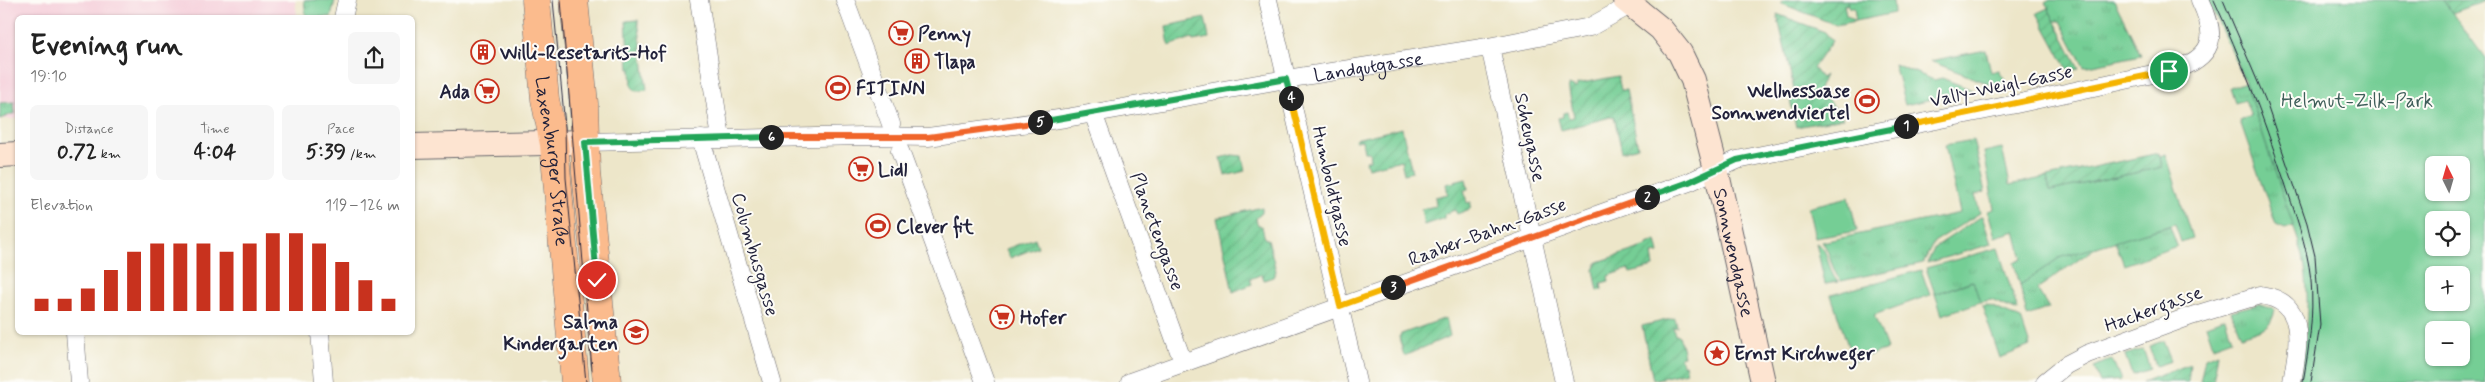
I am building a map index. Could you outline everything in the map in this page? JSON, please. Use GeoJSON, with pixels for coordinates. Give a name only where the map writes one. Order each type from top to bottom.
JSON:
{"type":"FeatureCollection","features":[{"type":"Feature","properties":{"kind":"main road","name":"Laxenburger Straße"},"geometry":{"type":"LineString","coordinates":[[536,0],[545,99],[554,144],[575,382]]}},
{"type":"Feature","properties":{"kind":"main road","name":"Laxenburger Straße"},"geometry":{"type":"LineString","coordinates":[[574,0],[607,382]]}},
{"type":"Feature","properties":{"kind":"main road","name":"Sonnwendgasse"},"geometry":{"type":"LineString","coordinates":[[1631,2],[1661,29],[1680,53],[1688,68],[1716,169],[1763,382]]}},
{"type":"Feature","properties":{"kind":"main road","name":"Landgutgasse"},"geometry":{"type":"LineString","coordinates":[[415,146],[585,142]]}},
{"type":"Feature","properties":{"kind":"main road"},"geometry":{"type":"LineString","coordinates":[[0,155],[15,154]]}},
{"type":"Feature","properties":{"kind":"street"},"geometry":{"type":"LineString","coordinates":[[344,15],[347,0]]}},
{"type":"Feature","properties":{"kind":"street"},"geometry":{"type":"LineString","coordinates":[[699,0],[721,138]]}},
{"type":"Feature","properties":{"kind":"street"},"geometry":{"type":"LineString","coordinates":[[846,0],[890,124]]}},
{"type":"Feature","properties":{"kind":"street","name":"Humboldtgasse"},"geometry":{"type":"LineString","coordinates":[[1268,0],[1357,382]]}},
{"type":"Feature","properties":{"kind":"street","name":"Vally-Weigl-Gasse"},"geometry":{"type":"LineString","coordinates":[[1716,169],[1737,160],[2016,104],[2169,71],[2190,64],[2205,54],[2209,45],[2210,26],[2200,0]]}},
{"type":"Feature","properties":{"kind":"street","name":"Landgutgasse"},"geometry":{"type":"LineString","coordinates":[[585,142],[721,138],[928,137],[1093,113],[1286,79],[1488,47],[1590,26],[1631,2]]}},
{"type":"Feature","properties":{"kind":"street","name":"Scheugasse"},"geometry":{"type":"LineString","coordinates":[[1488,47],[1492,56],[1564,382]]}},
{"type":"Feature","properties":{"kind":"street","name":"Planetengasse"},"geometry":{"type":"LineString","coordinates":[[1093,113],[1183,362]]}},
{"type":"Feature","properties":{"kind":"street","name":"Columbusgasse"},"geometry":{"type":"LineString","coordinates":[[700,139],[772,382]]}},
{"type":"Feature","properties":{"kind":"street"},"geometry":{"type":"LineString","coordinates":[[900,151],[985,382]]}},
{"type":"Feature","properties":{"kind":"street","name":"Raaber-Bahn-Gasse"},"geometry":{"type":"LineString","coordinates":[[1130,382],[1689,182],[1716,169]]}},
{"type":"Feature","properties":{"kind":"street","name":"Hackergasse"},"geometry":{"type":"LineString","coordinates":[[2046,382],[2066,365],[2088,354],[2253,295],[2271,296],[2281,302],[2293,316],[2298,331],[2292,382]]}},
{"type":"Feature","properties":{"kind":"street"},"geometry":{"type":"LineString","coordinates":[[74,335],[79,382]]}},
{"type":"Feature","properties":{"kind":"street"},"geometry":{"type":"LineString","coordinates":[[320,335],[324,382]]}},
{"type":"Feature","properties":{"kind":"shaded area"},"geometry":{"type":"Polygon","coordinates":[[[0,0],[295,0],[297,15],[15,15],[15,119],[0,119],[0,0]]]}},
{"type":"Feature","properties":{"kind":"green space"},"geometry":{"type":"Polygon","coordinates":[[[304,0],[335,0],[331,15],[306,15],[304,0]]]}},
{"type":"Feature","properties":{"kind":"green space"},"geometry":{"type":"Polygon","coordinates":[[[1784,0],[1848,0],[1848,4],[1844,4],[1846,15],[1856,21],[1836,25],[1780,3],[1784,0]]]}},
{"type":"Feature","properties":{"kind":"green space"},"geometry":{"type":"Polygon","coordinates":[[[1848,0],[1893,0],[1894,13],[1856,21],[1854,8],[1849,8],[1848,0]]]}},
{"type":"Feature","properties":{"kind":"green space"},"geometry":{"type":"Polygon","coordinates":[[[2050,0],[2114,0],[2141,55],[2084,67],[2060,21],[2055,21],[2045,3],[2050,0]]]}},
{"type":"Feature","properties":{"kind":"green space","name":"Helmut-Zilk-Park"},"geometry":{"type":"Polygon","coordinates":[[[2208,0],[2443,0],[2485,58],[2485,382],[2299,382],[2307,318],[2307,287],[2303,255],[2245,82],[2208,0]]]}},
{"type":"Feature","properties":{"kind":"green space"},"geometry":{"type":"Polygon","coordinates":[[[2443,0],[2485,0],[2485,1],[2452,13],[2443,0]]]}},
{"type":"Feature","properties":{"kind":"green space"},"geometry":{"type":"Polygon","coordinates":[[[2048,8],[2079,68],[2068,70],[2037,13],[2048,8]]]}},
{"type":"Feature","properties":{"kind":"green space"},"geometry":{"type":"Polygon","coordinates":[[[1777,14],[1825,32],[1832,41],[1813,68],[1821,78],[1825,75],[1819,89],[1843,118],[1796,127],[1790,99],[1796,98],[1777,14]]]}},
{"type":"Feature","properties":{"kind":"green space"},"geometry":{"type":"Polygon","coordinates":[[[1205,18],[1209,38],[1193,41],[1192,38],[1169,46],[1166,26],[1205,18]]]}},
{"type":"Feature","properties":{"kind":"green space"},"geometry":{"type":"Polygon","coordinates":[[[638,20],[647,90],[636,91],[632,87],[631,69],[629,69],[626,21],[638,20]]]}},
{"type":"Feature","properties":{"kind":"green space"},"geometry":{"type":"Polygon","coordinates":[[[1986,50],[1991,72],[1999,70],[2007,83],[1994,86],[1930,61],[1986,50]]]}},
{"type":"Feature","properties":{"kind":"green space"},"geometry":{"type":"Polygon","coordinates":[[[1894,64],[1934,80],[1942,78],[1972,90],[1905,105],[1894,64]]]}},
{"type":"Feature","properties":{"kind":"green space"},"geometry":{"type":"Polygon","coordinates":[[[1618,76],[1621,90],[1626,90],[1638,147],[1622,152],[1614,116],[1561,130],[1558,118],[1563,117],[1563,113],[1567,112],[1569,118],[1574,117],[1568,85],[1577,88],[1577,84],[1618,76]]]}},
{"type":"Feature","properties":{"kind":"green space"},"geometry":{"type":"Polygon","coordinates":[[[2245,82],[2294,226],[2285,229],[2276,225],[2240,121],[2251,116],[2245,100],[2235,103],[2230,88],[2245,82]]]}},
{"type":"Feature","properties":{"kind":"green space"},"geometry":{"type":"Polygon","coordinates":[[[14,102],[15,113],[0,119],[0,103],[14,102]]]}},
{"type":"Feature","properties":{"kind":"green space"},"geometry":{"type":"Polygon","coordinates":[[[1402,128],[1412,172],[1404,174],[1401,160],[1368,168],[1366,161],[1370,160],[1369,152],[1364,152],[1362,140],[1356,141],[1355,139],[1402,128]]]}},
{"type":"Feature","properties":{"kind":"green space"},"geometry":{"type":"Polygon","coordinates":[[[1973,140],[1985,192],[1975,195],[1980,213],[1934,242],[1923,263],[1841,281],[1822,242],[1960,213],[1945,145],[1973,140]]]}},
{"type":"Feature","properties":{"kind":"green space"},"geometry":{"type":"Polygon","coordinates":[[[2002,148],[2010,185],[2047,177],[2050,191],[2162,167],[2160,156],[2166,154],[2192,238],[2181,242],[2175,224],[2059,258],[2020,285],[2014,263],[2022,259],[2015,231],[1995,237],[1988,211],[1994,209],[1984,152],[2002,148]]]}},
{"type":"Feature","properties":{"kind":"green space"},"geometry":{"type":"Polygon","coordinates":[[[2159,153],[2162,167],[2050,191],[2047,177],[2159,153]]]}},
{"type":"Feature","properties":{"kind":"green space"},"geometry":{"type":"Polygon","coordinates":[[[1232,155],[1242,156],[1245,171],[1225,176],[1221,158],[1232,155]]]}},
{"type":"Feature","properties":{"kind":"green space"},"geometry":{"type":"Polygon","coordinates":[[[1466,179],[1468,189],[1464,190],[1467,203],[1471,202],[1470,209],[1457,214],[1455,210],[1444,214],[1444,218],[1424,225],[1421,209],[1436,206],[1435,197],[1448,194],[1446,184],[1466,179]]]}},
{"type":"Feature","properties":{"kind":"green space"},"geometry":{"type":"Polygon","coordinates":[[[1849,197],[1857,231],[1815,238],[1808,207],[1849,197]]]}},
{"type":"Feature","properties":{"kind":"green space"},"geometry":{"type":"Polygon","coordinates":[[[1262,207],[1262,213],[1256,218],[1257,224],[1262,227],[1265,239],[1268,239],[1276,271],[1273,277],[1264,280],[1262,274],[1250,279],[1252,284],[1233,292],[1217,218],[1262,207]]]}},
{"type":"Feature","properties":{"kind":"green space"},"geometry":{"type":"Polygon","coordinates":[[[1982,216],[1991,244],[1927,263],[1935,247],[1982,216]]]}},
{"type":"Feature","properties":{"kind":"green space"},"geometry":{"type":"Polygon","coordinates":[[[2170,226],[2177,246],[2124,265],[2115,241],[2170,226]]]}},
{"type":"Feature","properties":{"kind":"green space"},"geometry":{"type":"Polygon","coordinates":[[[1035,238],[1038,247],[1010,258],[1006,249],[1035,238]]]}},
{"type":"Feature","properties":{"kind":"green space"},"geometry":{"type":"Polygon","coordinates":[[[1656,240],[1659,253],[1652,254],[1654,267],[1630,273],[1628,269],[1608,276],[1609,281],[1601,283],[1602,290],[1598,291],[1594,270],[1598,262],[1647,246],[1647,244],[1656,240]]]}},
{"type":"Feature","properties":{"kind":"green space"},"geometry":{"type":"Polygon","coordinates":[[[1816,243],[1824,250],[1834,277],[1838,282],[1825,284],[1816,243]]]}},
{"type":"Feature","properties":{"kind":"green space"},"geometry":{"type":"Polygon","coordinates":[[[2098,246],[2037,289],[2049,308],[2027,316],[2020,285],[2059,258],[2098,246]]]}},
{"type":"Feature","properties":{"kind":"green space"},"geometry":{"type":"Polygon","coordinates":[[[1998,248],[2018,311],[1991,300],[1980,302],[1972,281],[1935,294],[1926,268],[1998,248]]]}},
{"type":"Feature","properties":{"kind":"green space"},"geometry":{"type":"Polygon","coordinates":[[[1921,270],[1930,295],[1874,315],[1887,349],[1853,361],[1831,295],[1921,270]]]}},
{"type":"Feature","properties":{"kind":"green space"},"geometry":{"type":"Polygon","coordinates":[[[1973,281],[1980,302],[1942,315],[1935,294],[1973,281]]]}},
{"type":"Feature","properties":{"kind":"green space"},"geometry":{"type":"Polygon","coordinates":[[[2259,304],[2275,310],[2271,322],[2259,330],[2241,336],[2231,311],[2259,304]]]}},
{"type":"Feature","properties":{"kind":"green space"},"geometry":{"type":"Polygon","coordinates":[[[1988,305],[2021,319],[2030,346],[2000,358],[1982,306],[1988,305]]]}},
{"type":"Feature","properties":{"kind":"green space"},"geometry":{"type":"Polygon","coordinates":[[[1446,318],[1450,336],[1404,356],[1399,337],[1401,334],[1446,318]]]}},
{"type":"Feature","properties":{"kind":"green space"},"geometry":{"type":"Polygon","coordinates":[[[1675,318],[1677,327],[1673,328],[1675,335],[1679,335],[1684,356],[1680,357],[1682,364],[1685,364],[1687,372],[1653,380],[1642,326],[1675,318]]]}},
{"type":"Feature","properties":{"kind":"green space"},"geometry":{"type":"Polygon","coordinates":[[[2225,318],[2232,339],[2213,346],[2206,325],[2225,318]]]}},
{"type":"Feature","properties":{"kind":"green space"},"geometry":{"type":"Polygon","coordinates":[[[2163,341],[2171,361],[2156,366],[2149,346],[2163,341]]]}},
{"type":"Feature","properties":{"kind":"green space"},"geometry":{"type":"Polygon","coordinates":[[[2143,349],[2150,369],[2132,375],[2125,355],[2143,349]]]}},
{"type":"Feature","properties":{"kind":"green space"},"geometry":{"type":"Polygon","coordinates":[[[2218,353],[2213,382],[2200,382],[2205,358],[2218,353]]]}},
{"type":"Feature","properties":{"kind":"green space"},"geometry":{"type":"Polygon","coordinates":[[[2112,359],[2121,380],[2100,382],[2094,367],[2112,359]]]}},
{"type":"Feature","properties":{"kind":"green space"},"geometry":{"type":"Polygon","coordinates":[[[2190,364],[2188,382],[2142,382],[2190,364]]]}},
{"type":"Feature","properties":{"kind":"tram line"},"geometry":{"type":"LineString","coordinates":[[553,0],[565,126],[566,178],[586,382]]}},
{"type":"Feature","properties":{"kind":"tram line"},"geometry":{"type":"LineString","coordinates":[[561,0],[592,370]]}},
{"type":"Feature","properties":{"kind":"tram line"},"geometry":{"type":"LineString","coordinates":[[2214,0],[2259,110],[2296,215],[2303,241],[2311,280],[2312,306],[2303,382]]}},
{"type":"Feature","properties":{"kind":"tram line"},"geometry":{"type":"LineString","coordinates":[[2223,0],[2265,99],[2307,223],[2315,256],[2320,325],[2311,382]]}},
{"type":"Feature","properties":{"kind":"place","name":"Penny"},"geometry":{"type":"Point","coordinates":[901,33]}},
{"type":"Feature","properties":{"kind":"place","name":"Willi-Resetarits-Hof"},"geometry":{"type":"Point","coordinates":[483,52]}},
{"type":"Feature","properties":{"kind":"place","name":"Tlapa"},"geometry":{"type":"Point","coordinates":[917,61]}},
{"type":"Feature","properties":{"kind":"place","name":"FITINN"},"geometry":{"type":"Point","coordinates":[838,88]}},
{"type":"Feature","properties":{"kind":"place","name":"Ada"},"geometry":{"type":"Point","coordinates":[487,91]}},
{"type":"Feature","properties":{"kind":"place","name":"Wellnessoase Sonnwendviertel"},"geometry":{"type":"Point","coordinates":[1867,101]}},
{"type":"Feature","properties":{"kind":"place","name":"Lidl"},"geometry":{"type":"Point","coordinates":[861,169]}},
{"type":"Feature","properties":{"kind":"place","name":"Clever fit"},"geometry":{"type":"Point","coordinates":[878,226]}},
{"type":"Feature","properties":{"kind":"place","name":"Hofer"},"geometry":{"type":"Point","coordinates":[1002,317]}},
{"type":"Feature","properties":{"kind":"place","name":"Salma Kindergarten"},"geometry":{"type":"Point","coordinates":[636,332]}},
{"type":"Feature","properties":{"kind":"place","name":"Ernst Kirchweger"},"geometry":{"type":"Point","coordinates":[1717,353]}},
{"type":"Feature","properties":{"kind":"route"},"geometry":{"type":"LineString","coordinates":[[597,280],[585,142],[721,138],[928,137],[1066,118],[1286,79],[1340,306],[1689,182],[1737,160],[2169,71]]}}]}
